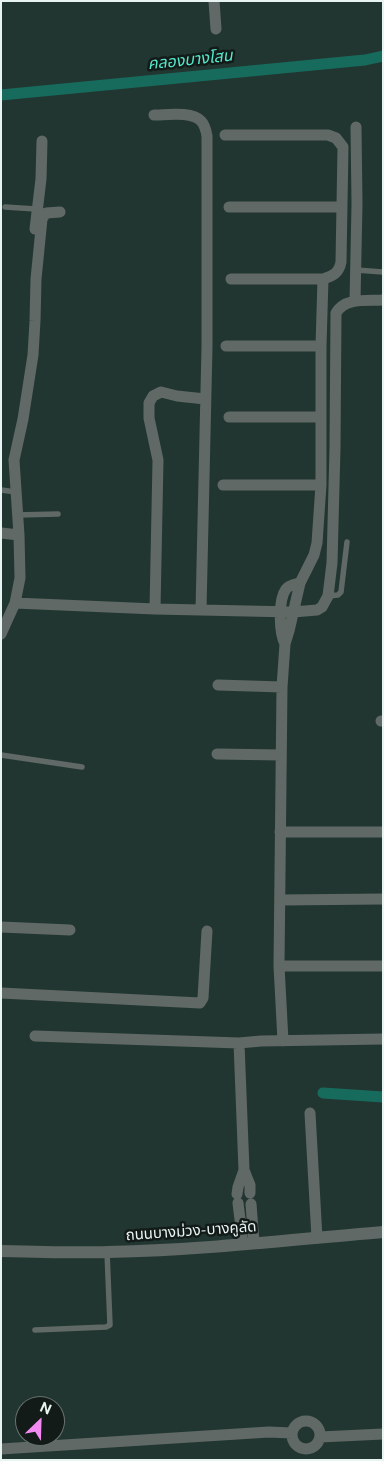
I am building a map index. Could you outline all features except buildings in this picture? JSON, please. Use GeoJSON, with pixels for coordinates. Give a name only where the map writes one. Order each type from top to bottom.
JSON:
{"type":"FeatureCollection","features":[{"type":"Feature","properties":{"kind":"street"},"geometry":{"type":"LineString","coordinates":[[214,1],[216,30]]}},
{"type":"Feature","properties":{"kind":"street"},"geometry":{"type":"LineString","coordinates":[[154,115],[187,115],[196,117],[202,121],[207,136],[207,347],[201,610]]}},
{"type":"Feature","properties":{"kind":"street"},"geometry":{"type":"LineString","coordinates":[[355,301],[356,127]]}},
{"type":"Feature","properties":{"kind":"street"},"geometry":{"type":"LineString","coordinates":[[225,135],[328,135],[336,138],[343,147],[340,267],[334,276],[324,280],[231,279]]}},
{"type":"Feature","properties":{"kind":"street"},"geometry":{"type":"LineString","coordinates":[[1,634],[15,604],[20,578],[14,460],[11,447],[19,416],[29,345],[30,288],[42,141]]}},
{"type":"Feature","properties":{"kind":"street"},"geometry":{"type":"LineString","coordinates":[[229,207],[342,207]]}},
{"type":"Feature","properties":{"kind":"street"},"geometry":{"type":"LineString","coordinates":[[14,460],[24,419],[33,355],[36,279],[42,219],[46,213],[60,212]]}},
{"type":"Feature","properties":{"kind":"street"},"geometry":{"type":"LineString","coordinates":[[283,1041],[279,966],[282,688],[285,644],[300,583],[314,555],[317,543],[321,485],[321,346],[324,280]]}},
{"type":"Feature","properties":{"kind":"street"},"geometry":{"type":"LineString","coordinates":[[15,604],[280,612],[317,610],[322,607],[328,596],[332,563],[336,312],[343,304],[355,301],[383,300]]}},
{"type":"Feature","properties":{"kind":"street"},"geometry":{"type":"LineString","coordinates":[[226,346],[321,346]]}},
{"type":"Feature","properties":{"kind":"street"},"geometry":{"type":"LineString","coordinates":[[155,609],[158,460],[149,418],[149,403],[153,396],[161,392],[205,399]]}},
{"type":"Feature","properties":{"kind":"street"},"geometry":{"type":"LineString","coordinates":[[229,418],[321,417]]}},
{"type":"Feature","properties":{"kind":"street"},"geometry":{"type":"LineString","coordinates":[[223,485],[321,485]]}},
{"type":"Feature","properties":{"kind":"street"},"geometry":{"type":"LineString","coordinates":[[1,533],[18,535]]}},
{"type":"Feature","properties":{"kind":"street"},"geometry":{"type":"LineString","coordinates":[[285,644],[280,628],[280,612],[285,590],[288,586],[300,583]]}},
{"type":"Feature","properties":{"kind":"street"},"geometry":{"type":"LineString","coordinates":[[218,685],[282,688]]}},
{"type":"Feature","properties":{"kind":"street"},"geometry":{"type":"LineString","coordinates":[[217,754],[280,755]]}},
{"type":"Feature","properties":{"kind":"street"},"geometry":{"type":"LineString","coordinates":[[280,832],[383,832]]}},
{"type":"Feature","properties":{"kind":"street"},"geometry":{"type":"LineString","coordinates":[[280,900],[383,899]]}},
{"type":"Feature","properties":{"kind":"street"},"geometry":{"type":"LineString","coordinates":[[1,926],[70,930]]}},
{"type":"Feature","properties":{"kind":"street"},"geometry":{"type":"LineString","coordinates":[[1,994],[200,1003],[204,998],[207,931]]}},
{"type":"Feature","properties":{"kind":"street"},"geometry":{"type":"LineString","coordinates":[[279,966],[383,966]]}},
{"type":"Feature","properties":{"kind":"street"},"geometry":{"type":"LineString","coordinates":[[36,1036],[239,1043],[383,1039]]}},
{"type":"Feature","properties":{"kind":"street"},"geometry":{"type":"LineString","coordinates":[[239,1043],[244,1170],[250,1185],[251,1199],[248,1244]]}},
{"type":"Feature","properties":{"kind":"street"},"geometry":{"type":"LineString","coordinates":[[310,1113],[317,1238]]}},
{"type":"Feature","properties":{"kind":"street"},"geometry":{"type":"LineString","coordinates":[[244,1170],[238,1187],[238,1199],[248,1244]]}},
{"type":"Feature","properties":{"kind":"street","name":"ถนนบางม่วง-บางคูลัด"},"geometry":{"type":"LineString","coordinates":[[1,1251],[107,1252],[248,1244],[383,1232]]}},
{"type":"Feature","properties":{"kind":"street"},"geometry":{"type":"LineString","coordinates":[[308,1421],[317,1426],[320,1436],[318,1442],[304,1454],[295,1443],[292,1433],[298,1424],[308,1421]]}},
{"type":"Feature","properties":{"kind":"street"},"geometry":{"type":"LineString","coordinates":[[1,1449],[269,1432],[292,1433]]}},
{"type":"Feature","properties":{"kind":"street"},"geometry":{"type":"LineString","coordinates":[[320,1436],[383,1434]]}},
{"type":"Feature","properties":{"kind":"lane"},"geometry":{"type":"LineString","coordinates":[[5,206],[36,209]]}},
{"type":"Feature","properties":{"kind":"lane"},"geometry":{"type":"LineString","coordinates":[[356,270],[383,272]]}},
{"type":"Feature","properties":{"kind":"lane"},"geometry":{"type":"LineString","coordinates":[[1,490],[16,492]]}},
{"type":"Feature","properties":{"kind":"lane"},"geometry":{"type":"LineString","coordinates":[[17,515],[58,514]]}},
{"type":"Feature","properties":{"kind":"lane"},"geometry":{"type":"LineString","coordinates":[[328,596],[338,595],[341,592],[347,542]]}},
{"type":"Feature","properties":{"kind":"lane"},"geometry":{"type":"LineString","coordinates":[[1,755],[82,767]]}},
{"type":"Feature","properties":{"kind":"lane"},"geometry":{"type":"LineString","coordinates":[[35,1330],[106,1327],[110,1325],[107,1252]]}},
{"type":"Feature","properties":{"kind":"waterway","name":"คลองบางโสน"},"geometry":{"type":"LineString","coordinates":[[1,95],[365,60],[383,56]]}},
{"type":"Feature","properties":{"kind":"waterway"},"geometry":{"type":"LineString","coordinates":[[323,1093],[383,1097]]}}]}
